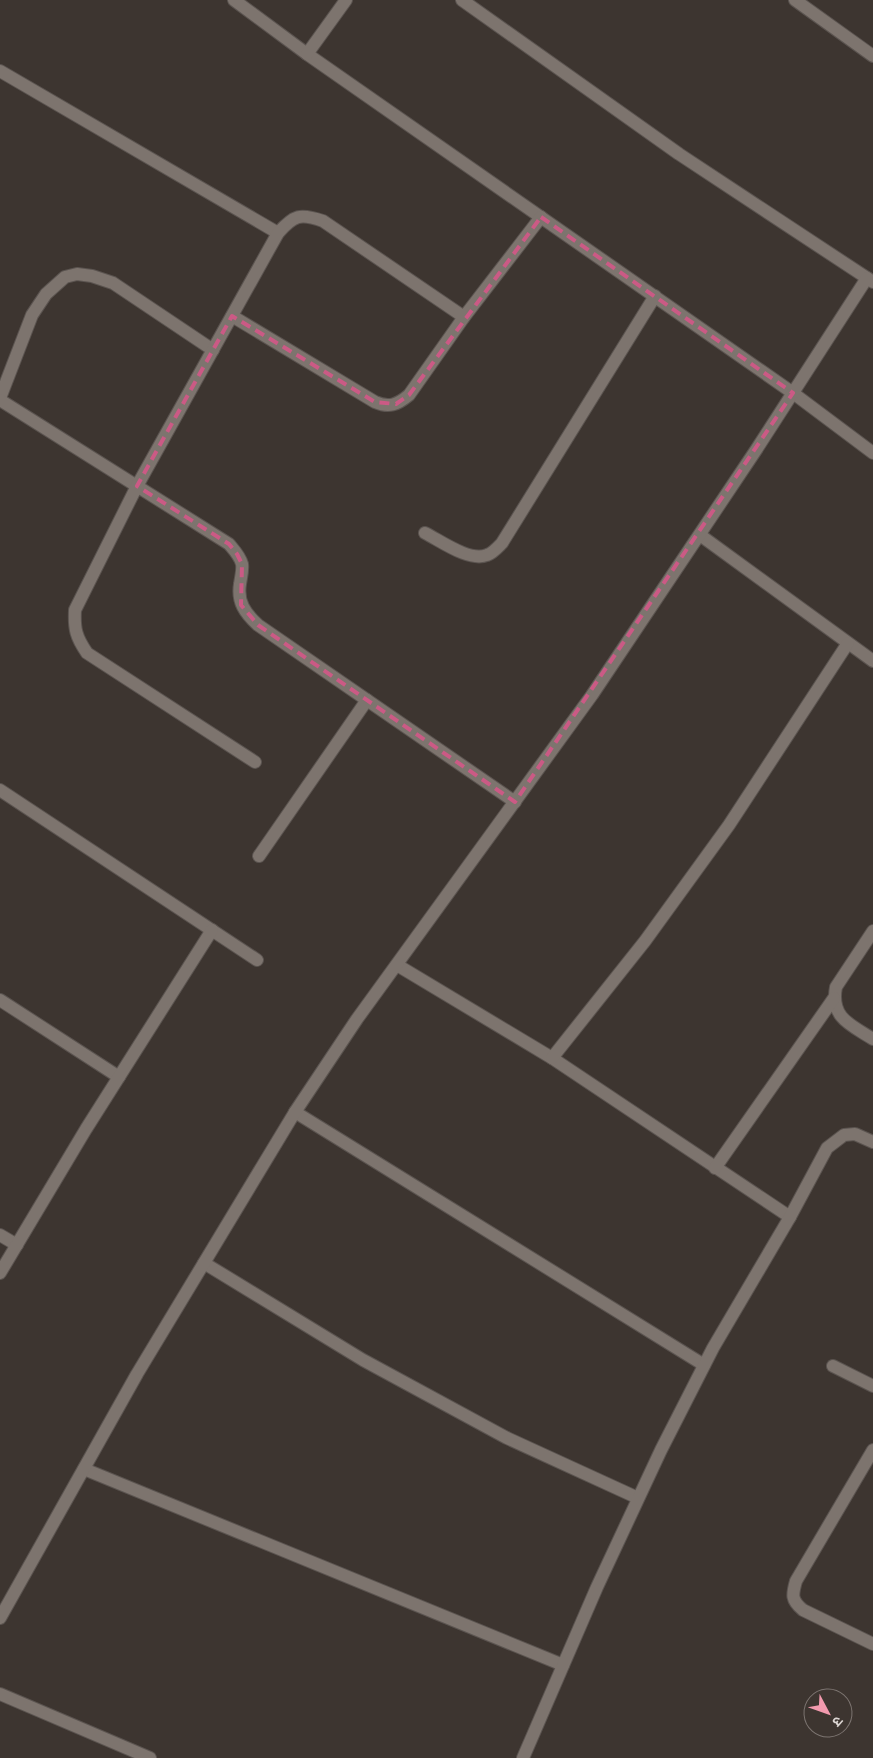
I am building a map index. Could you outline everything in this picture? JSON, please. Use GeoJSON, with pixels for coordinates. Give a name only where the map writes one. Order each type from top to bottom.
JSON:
{"type":"FeatureCollection","features":[{"type":"Feature","properties":{"kind":"street"},"geometry":{"type":"LineString","coordinates":[[234,0],[308,54],[793,393],[873,453]]}},
{"type":"Feature","properties":{"kind":"street"},"geometry":{"type":"LineString","coordinates":[[308,54],[346,0]]}},
{"type":"Feature","properties":{"kind":"street"},"geometry":{"type":"LineString","coordinates":[[0,1618],[136,1374],[295,1112],[357,1019],[592,695],[870,280],[678,154],[462,0]]}},
{"type":"Feature","properties":{"kind":"street"},"geometry":{"type":"LineString","coordinates":[[795,0],[873,56]]}},
{"type":"Feature","properties":{"kind":"street"},"geometry":{"type":"LineString","coordinates":[[0,71],[278,233]]}},
{"type":"Feature","properties":{"kind":"street"},"geometry":{"type":"LineString","coordinates":[[255,762],[87,653],[77,640],[74,610],[137,486],[278,233],[288,222],[297,216],[308,216],[323,222],[464,317]]}},
{"type":"Feature","properties":{"kind":"street"},"geometry":{"type":"LineString","coordinates":[[232,316],[375,402],[388,406],[396,404],[409,395],[464,317],[541,217]]}},
{"type":"Feature","properties":{"kind":"street"},"geometry":{"type":"LineString","coordinates":[[213,350],[113,284],[92,276],[78,274],[65,277],[46,294],[32,315],[0,399],[228,544],[237,554],[242,564],[239,595],[241,605],[247,615],[258,625],[514,802]]}},
{"type":"Feature","properties":{"kind":"street"},"geometry":{"type":"LineString","coordinates":[[425,533],[467,555],[477,557],[487,555],[502,543],[655,296]]}},
{"type":"Feature","properties":{"kind":"street"},"geometry":{"type":"LineString","coordinates":[[700,534],[873,661]]}},
{"type":"Feature","properties":{"kind":"street"},"geometry":{"type":"LineString","coordinates":[[552,1058],[644,941],[729,825],[848,643]]}},
{"type":"Feature","properties":{"kind":"street"},"geometry":{"type":"LineString","coordinates":[[260,856],[367,700]]}},
{"type":"Feature","properties":{"kind":"street"},"geometry":{"type":"LineString","coordinates":[[0,790],[257,960]]}},
{"type":"Feature","properties":{"kind":"street"},"geometry":{"type":"LineString","coordinates":[[0,1273],[119,1077],[212,930]]}},
{"type":"Feature","properties":{"kind":"street"},"geometry":{"type":"LineString","coordinates":[[873,931],[836,987],[834,998],[835,1007],[841,1016],[873,1039]]}},
{"type":"Feature","properties":{"kind":"street"},"geometry":{"type":"LineString","coordinates":[[397,965],[552,1058],[790,1217]]}},
{"type":"Feature","properties":{"kind":"street"},"geometry":{"type":"LineString","coordinates":[[715,1168],[834,998]]}},
{"type":"Feature","properties":{"kind":"street"},"geometry":{"type":"LineString","coordinates":[[0,1000],[119,1077]]}},
{"type":"Feature","properties":{"kind":"street"},"geometry":{"type":"LineString","coordinates":[[295,1112],[704,1365]]}},
{"type":"Feature","properties":{"kind":"street"},"geometry":{"type":"LineString","coordinates":[[523,1758],[660,1450],[704,1365],[790,1217],[827,1148],[844,1134],[855,1134],[873,1142]]}},
{"type":"Feature","properties":{"kind":"street"},"geometry":{"type":"LineString","coordinates":[[0,1235],[17,1245]]}},
{"type":"Feature","properties":{"kind":"street"},"geometry":{"type":"LineString","coordinates":[[204,1263],[364,1360],[508,1438],[638,1498]]}},
{"type":"Feature","properties":{"kind":"street"},"geometry":{"type":"LineString","coordinates":[[833,1366],[873,1386]]}},
{"type":"Feature","properties":{"kind":"street"},"geometry":{"type":"LineString","coordinates":[[873,1450],[796,1581],[792,1593],[795,1603],[803,1610],[873,1644]]}},
{"type":"Feature","properties":{"kind":"street"},"geometry":{"type":"LineString","coordinates":[[84,1469],[563,1665]]}},
{"type":"Feature","properties":{"kind":"street"},"geometry":{"type":"LineString","coordinates":[[0,1694],[150,1758]]}},
{"type":"Feature","properties":{"kind":"highlighted area"},"geometry":{"type":"Polygon","coordinates":[[[541,217],[793,393],[515,802],[258,625],[241,605],[242,564],[229,544],[137,486],[232,316],[375,402],[396,404],[409,395],[541,217]]]}}]}
